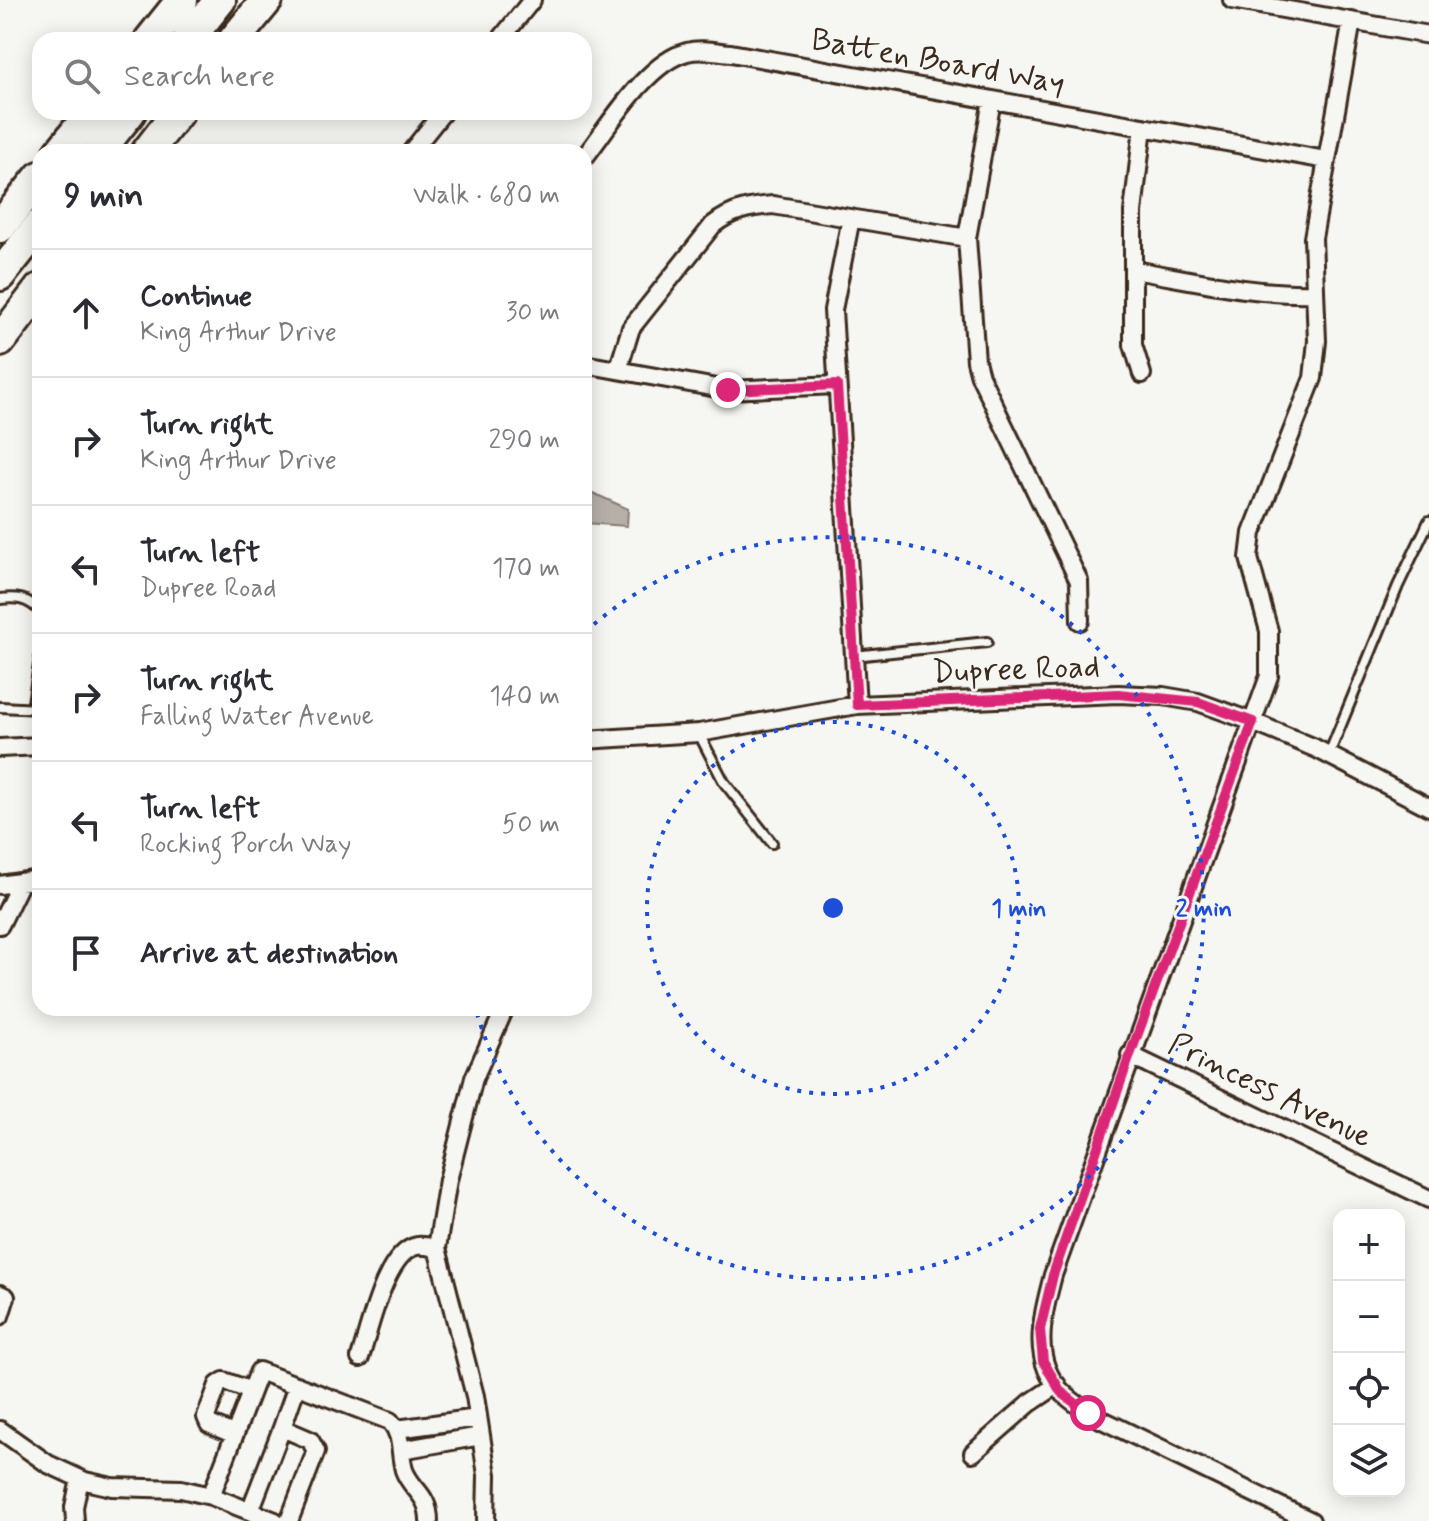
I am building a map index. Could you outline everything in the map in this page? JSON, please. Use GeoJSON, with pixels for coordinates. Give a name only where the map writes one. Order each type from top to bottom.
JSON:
{"type":"FeatureCollection","features":[{"type":"Feature","properties":{"kind":"highway"},"geometry":{"type":"LineString","coordinates":[[156,32],[182,0]]}},
{"type":"Feature","properties":{"kind":"highway"},"geometry":{"type":"LineString","coordinates":[[194,32],[220,0]]}},
{"type":"Feature","properties":{"kind":"highway"},"geometry":{"type":"LineString","coordinates":[[241,32],[267,0]]}},
{"type":"Feature","properties":{"kind":"highway"},"geometry":{"type":"LineString","coordinates":[[66,144],[86,120]]}},
{"type":"Feature","properties":{"kind":"highway"},"geometry":{"type":"LineString","coordinates":[[104,144],[124,120]]}},
{"type":"Feature","properties":{"kind":"highway"},"geometry":{"type":"LineString","coordinates":[[153,144],[172,120]]}},
{"type":"Feature","properties":{"kind":"highway"},"geometry":{"type":"LineString","coordinates":[[0,227],[32,187]]}},
{"type":"Feature","properties":{"kind":"highway"},"geometry":{"type":"LineString","coordinates":[[0,275],[32,235]]}},
{"type":"Feature","properties":{"kind":"highway"},"geometry":{"type":"LineString","coordinates":[[0,341],[32,299]]}},
{"type":"Feature","properties":{"kind":"street"},"geometry":{"type":"LineString","coordinates":[[506,32],[532,0]]}},
{"type":"Feature","properties":{"kind":"street"},"geometry":{"type":"LineString","coordinates":[[1232,0],[1429,35]]}},
{"type":"Feature","properties":{"kind":"street"},"geometry":{"type":"LineString","coordinates":[[1311,1521],[1088,1413],[1061,1392],[1043,1361],[1040,1329],[1053,1275],[1130,1055],[1269,676],[1269,631],[1249,558],[1252,533],[1313,378],[1317,341],[1313,238],[1352,21]]}},
{"type":"Feature","properties":{"kind":"street","name":"Batten Board Way"},"geometry":{"type":"LineString","coordinates":[[592,148],[648,77],[671,58],[690,51],[731,53],[1326,160]]}},
{"type":"Feature","properties":{"kind":"street"},"geometry":{"type":"LineString","coordinates":[[992,100],[967,238],[976,361],[980,376],[1079,581],[1080,621]]}},
{"type":"Feature","properties":{"kind":"street"},"geometry":{"type":"LineString","coordinates":[[417,144],[437,120]]}},
{"type":"Feature","properties":{"kind":"street"},"geometry":{"type":"LineString","coordinates":[[1142,374],[1133,345],[1133,212],[1143,127]]}},
{"type":"Feature","properties":{"kind":"street"},"geometry":{"type":"LineString","coordinates":[[618,370],[631,328],[713,225],[728,213],[773,205],[967,238]]}},
{"type":"Feature","properties":{"kind":"street"},"geometry":{"type":"LineString","coordinates":[[851,218],[833,310],[857,705]]}},
{"type":"Feature","properties":{"kind":"street"},"geometry":{"type":"LineString","coordinates":[[1134,270],[1254,291],[1315,293]]}},
{"type":"Feature","properties":{"kind":"street"},"geometry":{"type":"LineString","coordinates":[[592,365],[728,390],[837,385]]}},
{"type":"Feature","properties":{"kind":"street","name":"Dupree Road"},"geometry":{"type":"LineString","coordinates":[[592,740],[699,733],[857,705],[1118,694],[1198,702],[1329,755],[1429,807]]}},
{"type":"Feature","properties":{"kind":"street"},"geometry":{"type":"LineString","coordinates":[[0,748],[32,746]]}},
{"type":"Feature","properties":{"kind":"street"},"geometry":{"type":"LineString","coordinates":[[0,885],[32,880]]}},
{"type":"Feature","properties":{"kind":"street"},"geometry":{"type":"LineString","coordinates":[[0,925],[21,882]]}},
{"type":"Feature","properties":{"kind":"street"},"geometry":{"type":"LineString","coordinates":[[486,1521],[487,1475],[475,1396],[437,1248],[448,1180],[474,1078],[501,1016]]}},
{"type":"Feature","properties":{"kind":"street","name":"Princess Avenue"},"geometry":{"type":"LineString","coordinates":[[1130,1055],[1429,1199]]}},
{"type":"Feature","properties":{"kind":"street"},"geometry":{"type":"LineString","coordinates":[[360,1358],[387,1274],[404,1253],[416,1246],[437,1248]]}},
{"type":"Feature","properties":{"kind":"street"},"geometry":{"type":"LineString","coordinates":[[0,1294],[6,1297],[0,1316]]}},
{"type":"Feature","properties":{"kind":"street"},"geometry":{"type":"LineString","coordinates":[[211,1496],[249,1390],[259,1371],[390,1421],[397,1429],[405,1472],[424,1496],[429,1521]]}},
{"type":"Feature","properties":{"kind":"street"},"geometry":{"type":"LineString","coordinates":[[233,1434],[209,1424],[206,1417],[218,1385],[224,1381],[249,1390]]}},
{"type":"Feature","properties":{"kind":"street"},"geometry":{"type":"LineString","coordinates":[[250,1511],[297,1385]]}},
{"type":"Feature","properties":{"kind":"street"},"geometry":{"type":"LineString","coordinates":[[973,1453],[1030,1403],[1057,1385]]}},
{"type":"Feature","properties":{"kind":"street"},"geometry":{"type":"LineString","coordinates":[[397,1429],[478,1418]]}},
{"type":"Feature","properties":{"kind":"street"},"geometry":{"type":"LineString","coordinates":[[282,1428],[310,1440],[316,1451],[289,1521]]}},
{"type":"Feature","properties":{"kind":"street"},"geometry":{"type":"LineString","coordinates":[[0,1430],[48,1464],[80,1479],[112,1487],[181,1489],[211,1496],[275,1521]]}},
{"type":"Feature","properties":{"kind":"street"},"geometry":{"type":"LineString","coordinates":[[401,1450],[481,1436]]}},
{"type":"Feature","properties":{"kind":"street"},"geometry":{"type":"LineString","coordinates":[[75,1521],[74,1507],[80,1479]]}},
{"type":"Feature","properties":{"kind":"lane"},"geometry":{"type":"LineString","coordinates":[[1329,755],[1398,586],[1429,521]]}},
{"type":"Feature","properties":{"kind":"lane"},"geometry":{"type":"LineString","coordinates":[[0,599],[16,597],[32,603]]}},
{"type":"Feature","properties":{"kind":"lane"},"geometry":{"type":"LineString","coordinates":[[854,656],[987,642]]}},
{"type":"Feature","properties":{"kind":"lane"},"geometry":{"type":"LineString","coordinates":[[0,707],[32,709]]}},
{"type":"Feature","properties":{"kind":"lane"},"geometry":{"type":"LineString","coordinates":[[699,733],[724,782],[772,843]]}},
{"type":"Feature","properties":{"kind":"shaded area"},"geometry":{"type":"Polygon","coordinates":[[[592,493],[628,509],[627,526],[592,524],[592,493]]]}},
{"type":"Feature","properties":{"kind":"route"},"geometry":{"type":"LineString","coordinates":[[728,390],[837,385],[857,705],[1118,694],[1163,696],[1198,702],[1253,722],[1130,1055],[1053,1275],[1040,1329],[1043,1361],[1061,1392],[1088,1413]]}}]}
